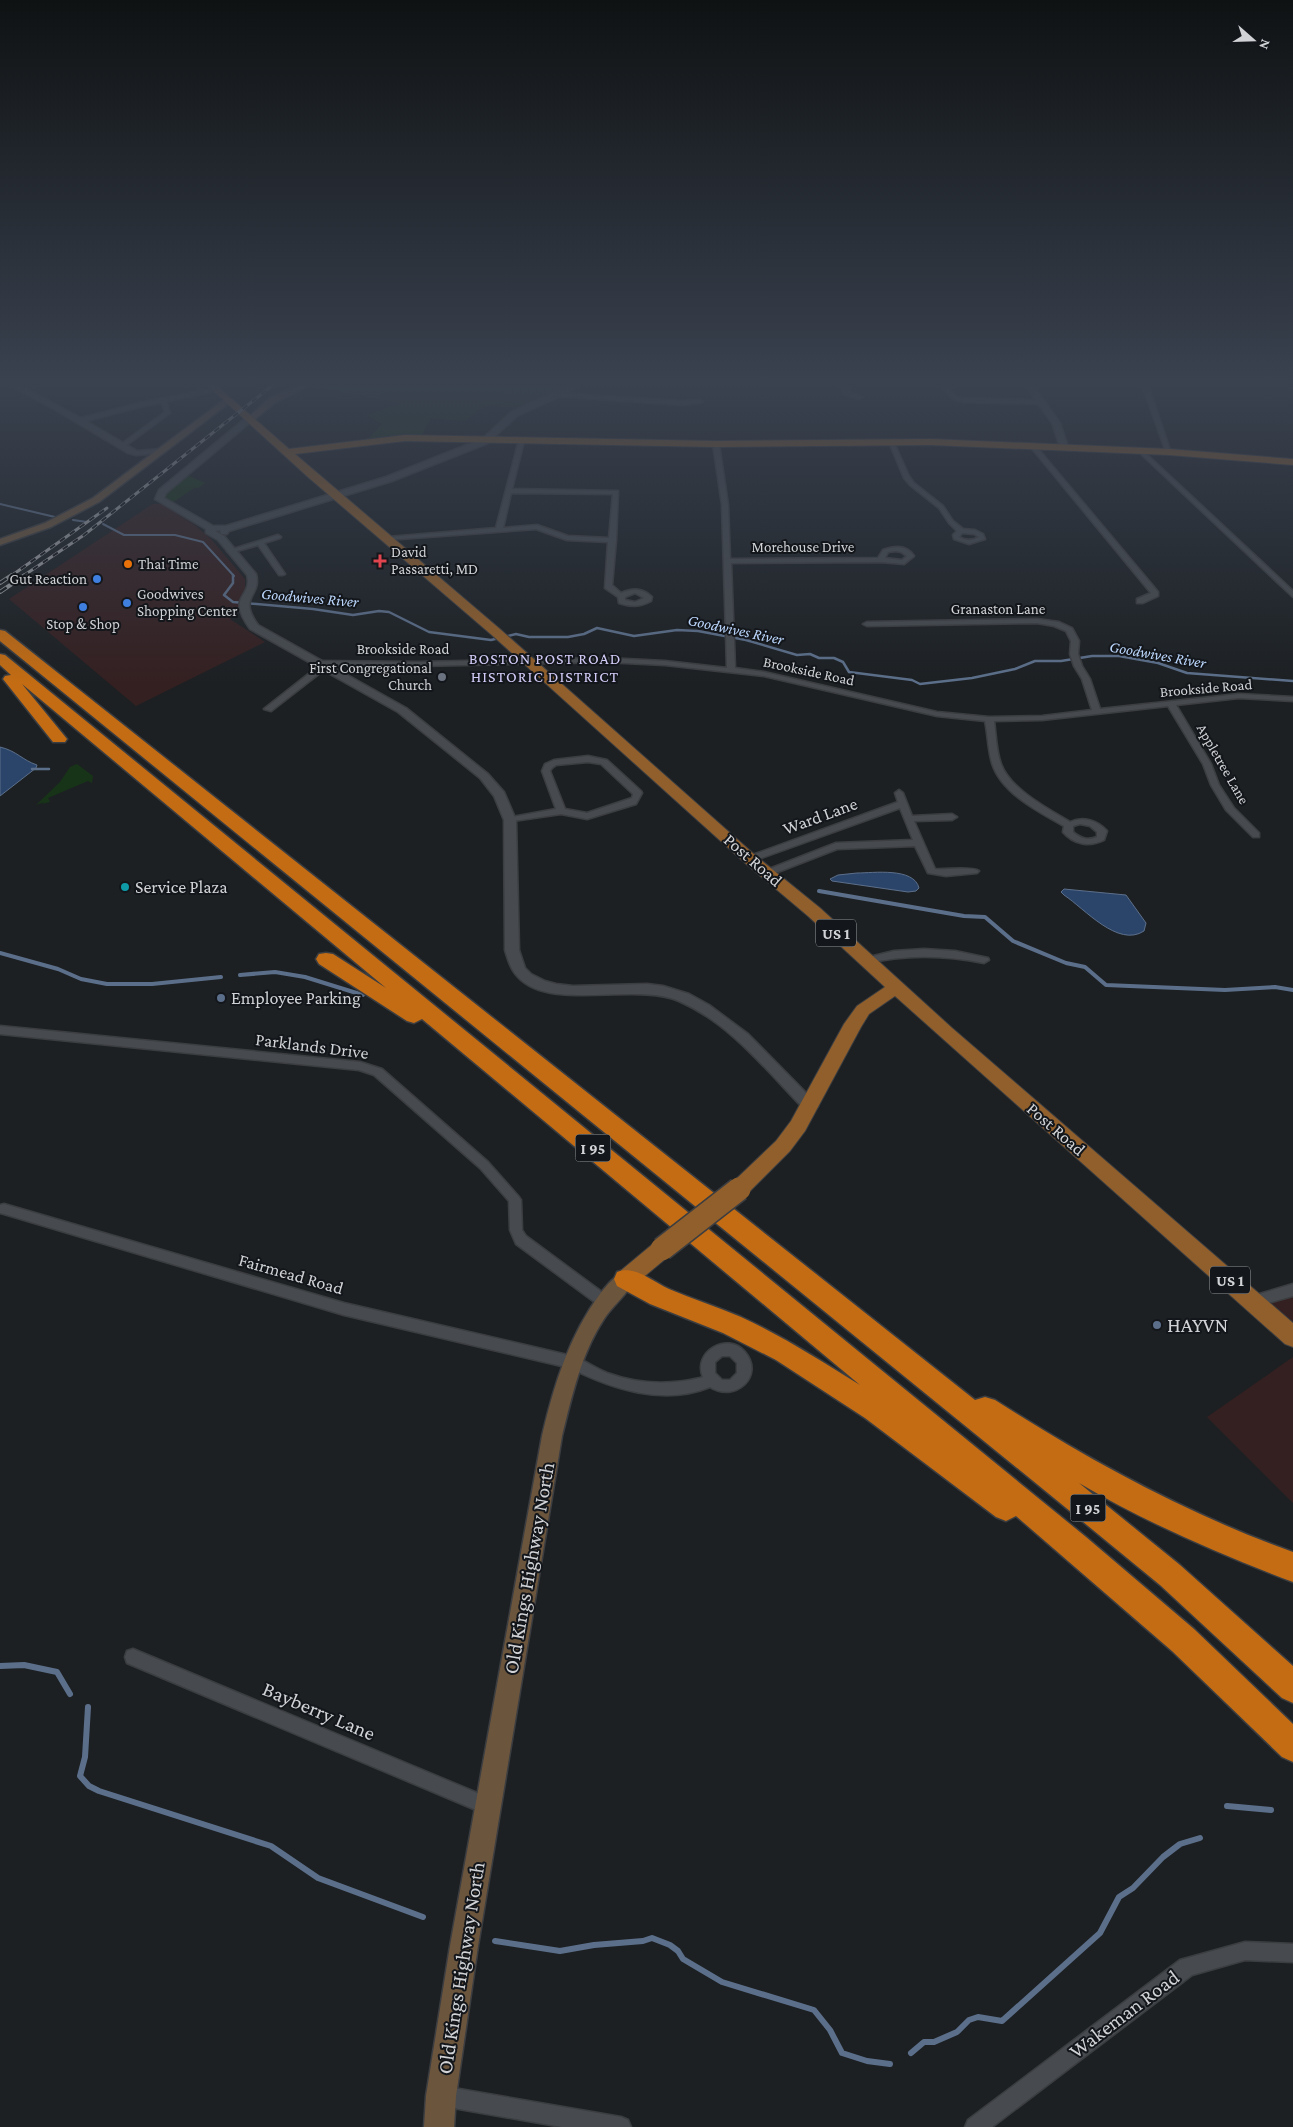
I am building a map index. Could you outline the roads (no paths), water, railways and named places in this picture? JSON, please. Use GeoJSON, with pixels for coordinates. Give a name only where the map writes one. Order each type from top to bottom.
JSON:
{"type":"FeatureCollection","features":[{"type":"Feature","properties":{"kind":"highway","name":"I 95"},"geometry":{"type":"LineString","coordinates":[[0,634],[1170,1575],[1293,1687]]}},
{"type":"Feature","properties":{"kind":"highway","name":"I 95"},"geometry":{"type":"LineString","coordinates":[[0,658],[1084,1553],[1183,1640],[1293,1746]]}},
{"type":"Feature","properties":{"kind":"highway"},"geometry":{"type":"LineString","coordinates":[[0,668],[58,739]]}},
{"type":"Feature","properties":{"kind":"highway"},"geometry":{"type":"LineString","coordinates":[[326,959],[405,1010],[588,1144]]}},
{"type":"Feature","properties":{"kind":"highway"},"geometry":{"type":"LineString","coordinates":[[626,1279],[659,1296],[708,1314],[759,1338],[844,1388],[908,1433],[1183,1640]]}},
{"type":"Feature","properties":{"kind":"highway"},"geometry":{"type":"LineString","coordinates":[[875,1337],[1034,1442],[1111,1488],[1187,1526],[1293,1568]]}},
{"type":"Feature","properties":{"kind":"main road"},"geometry":{"type":"LineString","coordinates":[[0,542],[38,529],[71,514],[119,484]]}},
{"type":"Feature","properties":{"kind":"main road","name":"Post Road"},"geometry":{"type":"LineString","coordinates":[[324,484],[502,637],[750,859],[814,912],[895,988],[1293,1337]]}},
{"type":"Feature","properties":{"kind":"main road","name":"Old Kings Highway North"},"geometry":{"type":"LineString","coordinates":[[439,2127],[441,2096],[538,1512],[552,1436],[572,1362],[592,1320],[626,1279],[739,1189],[783,1146],[810,1106],[853,1024],[864,1010],[895,988]]}},
{"type":"Feature","properties":{"kind":"street"},"geometry":{"type":"LineString","coordinates":[[171,484],[162,492],[160,499],[219,532],[230,551],[251,574],[253,581],[245,601],[246,616],[254,627],[402,710],[484,776],[500,795],[510,820],[512,950],[517,966],[525,976],[540,983],[566,990],[640,988],[666,992],[692,1001],[708,1009],[725,1022],[810,1106]]}},
{"type":"Feature","properties":{"kind":"street"},"geometry":{"type":"LineString","coordinates":[[219,532],[372,484]]}},
{"type":"Feature","properties":{"kind":"street"},"geometry":{"type":"LineString","coordinates":[[499,529],[510,484]]}},
{"type":"Feature","properties":{"kind":"street"},"geometry":{"type":"LineString","coordinates":[[722,484],[725,505],[731,670]]}},
{"type":"Feature","properties":{"kind":"street"},"geometry":{"type":"LineString","coordinates":[[914,484],[941,507],[951,522],[961,531]]}},
{"type":"Feature","properties":{"kind":"street"},"geometry":{"type":"LineString","coordinates":[[1064,484],[1155,594],[1140,601]]}},
{"type":"Feature","properties":{"kind":"street"},"geometry":{"type":"LineString","coordinates":[[1175,484],[1293,595]]}},
{"type":"Feature","properties":{"kind":"street"},"geometry":{"type":"LineString","coordinates":[[508,492],[616,492],[608,586],[621,596]]}},
{"type":"Feature","properties":{"kind":"street"},"geometry":{"type":"LineString","coordinates":[[388,539],[538,526],[567,538],[613,540]]}},
{"type":"Feature","properties":{"kind":"street"},"geometry":{"type":"LineString","coordinates":[[230,551],[278,537]]}},
{"type":"Feature","properties":{"kind":"street"},"geometry":{"type":"LineString","coordinates":[[260,542],[281,574]]}},
{"type":"Feature","properties":{"kind":"street","name":"Morehouse Drive"},"geometry":{"type":"LineString","coordinates":[[726,561],[880,560]]}},
{"type":"Feature","properties":{"kind":"street","name":"Granaston Lane"},"geometry":{"type":"LineString","coordinates":[[867,624],[1037,621],[1056,624],[1069,630],[1076,641],[1074,654],[1078,666],[1086,679],[1096,712]]}},
{"type":"Feature","properties":{"kind":"street","name":"Brookside Road"},"geometry":{"type":"LineString","coordinates":[[319,665],[605,660],[665,663],[731,670],[793,680],[937,714],[990,719],[1042,718],[1239,696],[1293,699]]}},
{"type":"Feature","properties":{"kind":"street"},"geometry":{"type":"LineString","coordinates":[[268,709],[319,665]]}},
{"type":"Feature","properties":{"kind":"street","name":"Appletree Lane"},"geometry":{"type":"LineString","coordinates":[[1172,704],[1207,764],[1215,785],[1231,810],[1256,835]]}},
{"type":"Feature","properties":{"kind":"street"},"geometry":{"type":"LineString","coordinates":[[990,719],[997,767],[1026,799],[1069,825]]}},
{"type":"Feature","properties":{"kind":"street"},"geometry":{"type":"LineString","coordinates":[[510,820],[561,811],[587,816],[633,802],[638,793],[604,762],[588,759],[554,763],[548,766],[546,771],[561,811]]}},
{"type":"Feature","properties":{"kind":"street"},"geometry":{"type":"LineString","coordinates":[[899,793],[908,819],[931,871],[946,873],[974,871]]}},
{"type":"Feature","properties":{"kind":"street","name":"Ward Lane"},"geometry":{"type":"LineString","coordinates":[[750,859],[902,804]]}},
{"type":"Feature","properties":{"kind":"street"},"geometry":{"type":"LineString","coordinates":[[908,819],[952,817]]}},
{"type":"Feature","properties":{"kind":"street"},"geometry":{"type":"LineString","coordinates":[[808,838],[824,850]]}},
{"type":"Feature","properties":{"kind":"street"},"geometry":{"type":"LineString","coordinates":[[767,873],[836,846],[918,843]]}},
{"type":"Feature","properties":{"kind":"street"},"geometry":{"type":"LineString","coordinates":[[865,961],[882,955],[925,954],[955,955],[984,960]]}},
{"type":"Feature","properties":{"kind":"street","name":"Parklands Drive"},"geometry":{"type":"LineString","coordinates":[[0,1030],[360,1066],[378,1072],[484,1165],[515,1200],[516,1230],[521,1240],[605,1302]]}},
{"type":"Feature","properties":{"kind":"street","name":"Fairmead Road"},"geometry":{"type":"LineString","coordinates":[[4,1209],[344,1309],[572,1362],[604,1378],[628,1384],[690,1387],[712,1380]]}},
{"type":"Feature","properties":{"kind":"street"},"geometry":{"type":"LineString","coordinates":[[1254,1301],[1293,1290]]}},
{"type":"Feature","properties":{"kind":"street","name":"Bayberry Lane"},"geometry":{"type":"LineString","coordinates":[[133,1657],[488,1806]]}},
{"type":"Feature","properties":{"kind":"street","name":"Wakeman Road"},"geometry":{"type":"LineString","coordinates":[[975,2127],[1187,1967],[1245,1951],[1293,1953]]}},
{"type":"Feature","properties":{"kind":"street"},"geometry":{"type":"LineString","coordinates":[[441,2096],[621,2127]]}},
{"type":"Feature","properties":{"kind":"water"},"geometry":{"type":"Polygon","coordinates":[[[0,747],[37,765],[36,768],[0,796],[0,747]]]}},
{"type":"Feature","properties":{"kind":"water"},"geometry":{"type":"Polygon","coordinates":[[[882,872],[901,874],[916,881],[919,888],[916,891],[908,892],[832,881],[830,879],[838,875],[882,872]]]}},
{"type":"Feature","properties":{"kind":"water"},"geometry":{"type":"Polygon","coordinates":[[[1064,889],[1126,895],[1146,923],[1144,931],[1134,935],[1123,935],[1113,931],[1102,925],[1064,895],[1061,892],[1064,889]]]}},
{"type":"Feature","properties":{"kind":"waterway","name":"Goodwives River"},"geometry":{"type":"LineString","coordinates":[[0,504],[55,517]]}},
{"type":"Feature","properties":{"kind":"waterway","name":"Goodwives River"},"geometry":{"type":"LineString","coordinates":[[73,520],[87,522]]}},
{"type":"Feature","properties":{"kind":"waterway","name":"Goodwives River"},"geometry":{"type":"LineString","coordinates":[[103,524],[124,535],[175,535],[203,542],[234,576]]}},
{"type":"Feature","properties":{"kind":"waterway","name":"Goodwives River"},"geometry":{"type":"LineString","coordinates":[[233,575],[233,583],[224,595],[233,602],[313,609],[353,615],[379,611],[389,612],[429,632],[491,640],[516,634],[529,637],[568,637],[584,634],[597,628],[634,636],[677,630],[698,631],[746,640],[797,655],[810,654],[819,658],[834,658],[843,662],[849,672],[912,680],[920,684],[972,678],[1015,669],[1035,661],[1061,661],[1092,656],[1119,656],[1158,663],[1187,673],[1293,681]]}},
{"type":"Feature","properties":{"kind":"waterway"},"geometry":{"type":"LineString","coordinates":[[32,769],[49,769]]}},
{"type":"Feature","properties":{"kind":"waterway"},"geometry":{"type":"LineString","coordinates":[[819,891],[964,916],[985,917],[1013,941],[1066,963],[1085,967],[1106,985],[1225,990],[1275,987],[1293,990]]}},
{"type":"Feature","properties":{"kind":"waterway"},"geometry":{"type":"LineString","coordinates":[[0,953],[58,969],[81,979],[107,984],[152,984],[221,977]]}},
{"type":"Feature","properties":{"kind":"waterway"},"geometry":{"type":"LineString","coordinates":[[240,975],[275,972],[305,977],[363,995]]}},
{"type":"Feature","properties":{"kind":"waterway"},"geometry":{"type":"LineString","coordinates":[[0,1666],[24,1665],[57,1672],[70,1694]]}},
{"type":"Feature","properties":{"kind":"waterway"},"geometry":{"type":"LineString","coordinates":[[88,1707],[85,1757],[80,1776],[89,1786],[99,1791],[271,1846],[318,1878],[423,1917]]}},
{"type":"Feature","properties":{"kind":"waterway"},"geometry":{"type":"LineString","coordinates":[[1227,1806],[1271,1810]]}},
{"type":"Feature","properties":{"kind":"waterway"},"geometry":{"type":"LineString","coordinates":[[911,2053],[924,2042],[934,2042],[957,2032],[969,2020],[978,2017],[1002,2021],[1100,1933],[1119,1897],[1133,1888],[1163,1857],[1180,1844],[1200,1838]]}},
{"type":"Feature","properties":{"kind":"waterway"},"geometry":{"type":"LineString","coordinates":[[495,1941],[560,1951],[594,1945],[643,1941],[652,1938],[670,1945],[678,1951],[683,1959],[722,1982],[814,2010],[830,2030],[842,2053],[867,2061],[890,2064]]}},
{"type":"Feature","properties":{"kind":"railway"},"geometry":{"type":"LineString","coordinates":[[23,576],[84,535],[148,484]]}},
{"type":"Feature","properties":{"kind":"railway"},"geometry":{"type":"LineString","coordinates":[[11,576],[107,508]]}},
{"type":"Feature","properties":{"kind":"railway"},"geometry":{"type":"LineString","coordinates":[[0,583],[12,575]]}},
{"type":"Feature","properties":{"kind":"railway"},"geometry":{"type":"LineString","coordinates":[[0,592],[25,575]]}},
{"type":"Feature","properties":{"kind":"place","name":"David Passaretti, MD"},"geometry":{"type":"Point","coordinates":[380,561]}},
{"type":"Feature","properties":{"kind":"place","name":"Thai Time"},"geometry":{"type":"Point","coordinates":[128,564]}},
{"type":"Feature","properties":{"kind":"place","name":"Gut Reaction"},"geometry":{"type":"Point","coordinates":[97,579]}},
{"type":"Feature","properties":{"kind":"place","name":"Goodwives Shopping Center"},"geometry":{"type":"Point","coordinates":[127,603]}},
{"type":"Feature","properties":{"kind":"place","name":"Stop & Shop"},"geometry":{"type":"Point","coordinates":[83,607]}},
{"type":"Feature","properties":{"kind":"place","name":"First Congregational Church"},"geometry":{"type":"Point","coordinates":[442,677]}},
{"type":"Feature","properties":{"kind":"place","name":"Service Plaza"},"geometry":{"type":"Point","coordinates":[125,887]}},
{"type":"Feature","properties":{"kind":"place","name":"Employee Parking"},"geometry":{"type":"Point","coordinates":[221,998]}},
{"type":"Feature","properties":{"kind":"place","name":"HAYVN"},"geometry":{"type":"Point","coordinates":[1157,1325]}},
{"type":"Feature","properties":{"kind":"district","name":"BOSTON POST ROAD HISTORIC DISTRICT"},"geometry":{"type":"Point","coordinates":[545,667]}}]}
